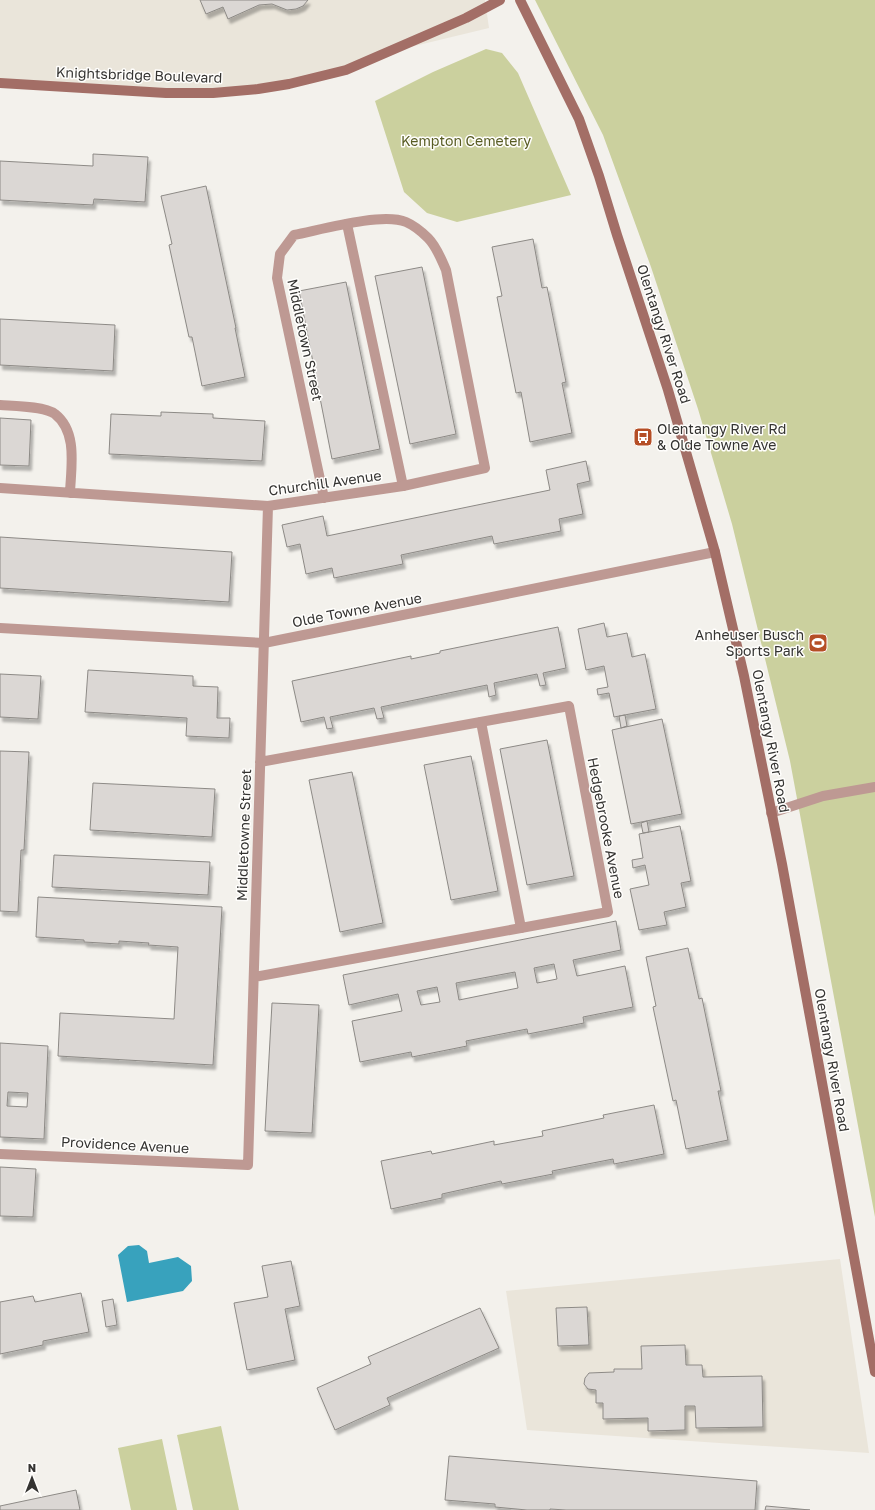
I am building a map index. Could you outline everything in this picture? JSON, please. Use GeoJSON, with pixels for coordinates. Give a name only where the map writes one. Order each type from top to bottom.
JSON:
{"type":"FeatureCollection","features":[{"type":"Feature","properties":{"kind":"main road","name":"Knightsbridge Boulevard"},"geometry":{"type":"LineString","coordinates":[[0,83],[166,93],[213,93],[258,89],[289,84],[346,70],[466,18],[500,0]]}},
{"type":"Feature","properties":{"kind":"main road","name":"Olentangy River Road"},"geometry":{"type":"LineString","coordinates":[[520,0],[579,119],[600,176],[668,390],[715,552],[744,676],[782,864],[875,1372]]}},
{"type":"Feature","properties":{"kind":"street","name":"Middletown Street"},"geometry":{"type":"LineString","coordinates":[[324,498],[277,278],[280,254],[294,236],[347,224],[388,218],[406,222],[429,239],[436,249],[446,270],[485,468]]}},
{"type":"Feature","properties":{"kind":"street"},"geometry":{"type":"LineString","coordinates":[[347,224],[403,486]]}},
{"type":"Feature","properties":{"kind":"street"},"geometry":{"type":"LineString","coordinates":[[0,406],[34,407],[54,413],[68,430],[72,451],[70,493]]}},
{"type":"Feature","properties":{"kind":"street","name":"Churchill Avenue"},"geometry":{"type":"LineString","coordinates":[[0,488],[268,506],[403,486],[485,468]]}},
{"type":"Feature","properties":{"kind":"street","name":"Middletowne Street"},"geometry":{"type":"LineString","coordinates":[[248,1164],[268,506]]}},
{"type":"Feature","properties":{"kind":"street","name":"Olde Towne Avenue"},"geometry":{"type":"LineString","coordinates":[[0,628],[264,643],[715,552]]}},
{"type":"Feature","properties":{"kind":"street","name":"Hedgebrooke Avenue"},"geometry":{"type":"LineString","coordinates":[[254,977],[608,912],[569,706],[260,762]]}},
{"type":"Feature","properties":{"kind":"street"},"geometry":{"type":"LineString","coordinates":[[481,722],[521,928]]}},
{"type":"Feature","properties":{"kind":"street"},"geometry":{"type":"LineString","coordinates":[[771,813],[823,796],[875,787]]}},
{"type":"Feature","properties":{"kind":"street","name":"Providence Avenue"},"geometry":{"type":"LineString","coordinates":[[0,1154],[248,1164]]}},
{"type":"Feature","properties":{"kind":"shaded area"},"geometry":{"type":"Polygon","coordinates":[[[0,0],[485,0],[489,28],[402,49],[279,86],[198,90],[0,79],[0,0]]]}},
{"type":"Feature","properties":{"kind":"shaded area"},"geometry":{"type":"Polygon","coordinates":[[[840,1259],[869,1453],[527,1430],[506,1291],[840,1259]]]}},
{"type":"Feature","properties":{"kind":"green space","name":"Anheuser Busch Sports Park"},"geometry":{"type":"Polygon","coordinates":[[[535,0],[875,0],[875,1217],[790,761],[732,524],[698,409],[651,267],[603,135],[535,0]]]}},
{"type":"Feature","properties":{"kind":"green space","name":"Kempton Cemetery"},"geometry":{"type":"Polygon","coordinates":[[[486,49],[502,53],[518,73],[571,195],[457,222],[427,213],[404,192],[375,101],[433,72],[486,49]]]}},
{"type":"Feature","properties":{"kind":"green space"},"geometry":{"type":"Polygon","coordinates":[[[221,1426],[239,1510],[193,1510],[177,1435],[221,1426]]]}},
{"type":"Feature","properties":{"kind":"green space"},"geometry":{"type":"Polygon","coordinates":[[[162,1439],[177,1510],[131,1510],[118,1448],[162,1439]]]}},
{"type":"Feature","properties":{"kind":"water"},"geometry":{"type":"Polygon","coordinates":[[[139,1245],[147,1251],[149,1263],[178,1257],[191,1266],[192,1281],[183,1291],[127,1302],[118,1255],[128,1246],[139,1245]]]}},
{"type":"Feature","properties":{"kind":"building"},"geometry":{"type":"Polygon","coordinates":[[[200,0],[308,0],[303,6],[296,9],[287,10],[272,4],[259,5],[228,19],[223,7],[206,14],[200,0]]]}},
{"type":"Feature","properties":{"kind":"building"},"geometry":{"type":"Polygon","coordinates":[[[93,154],[148,157],[145,202],[94,199],[93,205],[0,200],[0,161],[93,166],[93,154]]]}},
{"type":"Feature","properties":{"kind":"building"},"geometry":{"type":"Polygon","coordinates":[[[206,186],[245,377],[202,386],[192,337],[189,337],[169,245],[172,244],[161,196],[206,186]]]}},
{"type":"Feature","properties":{"kind":"building"},"geometry":{"type":"Polygon","coordinates":[[[533,239],[542,288],[547,287],[566,382],[562,383],[572,433],[530,442],[521,392],[516,393],[497,297],[502,296],[492,247],[533,239]]]}},
{"type":"Feature","properties":{"kind":"building"},"geometry":{"type":"Polygon","coordinates":[[[422,267],[456,434],[410,444],[375,276],[422,267]]]}},
{"type":"Feature","properties":{"kind":"building"},"geometry":{"type":"Polygon","coordinates":[[[346,282],[380,449],[332,459],[299,291],[346,282]]]}},
{"type":"Feature","properties":{"kind":"building"},"geometry":{"type":"Polygon","coordinates":[[[0,319],[115,325],[113,371],[0,365],[0,319]]]}},
{"type":"Feature","properties":{"kind":"building"},"geometry":{"type":"Polygon","coordinates":[[[161,412],[213,414],[213,418],[265,421],[262,461],[109,454],[111,414],[161,416],[161,412]]]}},
{"type":"Feature","properties":{"kind":"building"},"geometry":{"type":"Polygon","coordinates":[[[0,418],[31,420],[29,466],[0,465],[0,418]]]}},
{"type":"Feature","properties":{"kind":"building"},"geometry":{"type":"Polygon","coordinates":[[[586,461],[590,481],[577,484],[583,514],[559,519],[561,531],[494,544],[492,536],[401,555],[403,564],[334,578],[332,568],[306,574],[300,544],[287,547],[282,525],[323,516],[327,536],[550,490],[546,470],[586,461]]]}},
{"type":"Feature","properties":{"kind":"building"},"geometry":{"type":"Polygon","coordinates":[[[0,537],[232,552],[229,602],[0,588],[0,537]]]}},
{"type":"Feature","properties":{"kind":"building"},"geometry":{"type":"Polygon","coordinates":[[[604,623],[607,637],[627,633],[632,657],[645,654],[656,709],[614,717],[609,693],[598,695],[597,689],[608,687],[604,666],[586,670],[578,629],[604,623]]]}},
{"type":"Feature","properties":{"kind":"building"},"geometry":{"type":"Polygon","coordinates":[[[558,627],[566,668],[543,673],[546,685],[540,686],[537,674],[494,683],[496,695],[489,697],[487,685],[381,707],[384,718],[377,719],[374,708],[330,717],[333,728],[327,729],[324,717],[301,722],[292,681],[411,656],[411,659],[440,653],[440,651],[558,627]]]}},
{"type":"Feature","properties":{"kind":"building"},"geometry":{"type":"Polygon","coordinates":[[[88,670],[193,676],[193,686],[218,687],[217,718],[230,718],[229,738],[186,736],[187,718],[85,712],[88,670]]]}},
{"type":"Feature","properties":{"kind":"building"},"geometry":{"type":"Polygon","coordinates":[[[0,674],[41,676],[38,719],[0,717],[0,674]]]}},
{"type":"Feature","properties":{"kind":"building"},"geometry":{"type":"Polygon","coordinates":[[[625,715],[627,726],[621,728],[619,716],[625,715]]]}},
{"type":"Feature","properties":{"kind":"building"},"geometry":{"type":"Polygon","coordinates":[[[662,719],[682,814],[631,824],[612,730],[662,719]]]}},
{"type":"Feature","properties":{"kind":"building"},"geometry":{"type":"Polygon","coordinates":[[[547,740],[574,876],[527,885],[500,749],[547,740]]]}},
{"type":"Feature","properties":{"kind":"building"},"geometry":{"type":"Polygon","coordinates":[[[0,751],[29,752],[24,850],[21,850],[18,912],[0,911],[0,751]]]}},
{"type":"Feature","properties":{"kind":"building"},"geometry":{"type":"Polygon","coordinates":[[[471,756],[498,891],[451,900],[424,765],[471,756]]]}},
{"type":"Feature","properties":{"kind":"building"},"geometry":{"type":"Polygon","coordinates":[[[352,772],[383,923],[340,932],[309,780],[352,772]]]}},
{"type":"Feature","properties":{"kind":"building"},"geometry":{"type":"Polygon","coordinates":[[[93,783],[215,789],[212,837],[90,830],[93,783]]]}},
{"type":"Feature","properties":{"kind":"building"},"geometry":{"type":"Polygon","coordinates":[[[647,821],[649,832],[643,833],[641,823],[647,821]]]}},
{"type":"Feature","properties":{"kind":"building"},"geometry":{"type":"Polygon","coordinates":[[[680,826],[691,881],[681,883],[686,907],[664,912],[667,925],[639,930],[630,889],[649,885],[645,865],[633,868],[632,860],[643,858],[639,834],[680,826]]]}},
{"type":"Feature","properties":{"kind":"building"},"geometry":{"type":"Polygon","coordinates":[[[54,855],[210,862],[208,895],[52,887],[54,855]]]}},
{"type":"Feature","properties":{"kind":"building"},"geometry":{"type":"Polygon","coordinates":[[[38,897],[222,907],[213,1065],[58,1056],[60,1013],[174,1019],[178,947],[148,945],[149,943],[119,941],[119,944],[36,937],[38,897]]]}},
{"type":"Feature","properties":{"kind":"building"},"geometry":{"type":"Polygon","coordinates":[[[616,921],[621,950],[573,960],[577,976],[625,966],[633,1007],[583,1017],[584,1023],[528,1034],[527,1029],[466,1041],[467,1046],[412,1057],[411,1052],[360,1062],[352,1021],[402,1011],[398,994],[349,1005],[343,975],[616,921]],[[554,964],[534,968],[537,983],[557,979],[554,964]],[[515,972],[456,983],[459,1000],[518,988],[515,972]],[[437,987],[417,991],[421,1005],[440,1002],[437,987]]]}},
{"type":"Feature","properties":{"kind":"building"},"geometry":{"type":"Polygon","coordinates":[[[688,948],[699,999],[702,998],[721,1091],[718,1091],[728,1140],[686,1149],[676,1100],[673,1101],[653,1007],[656,1006],[646,957],[688,948]]]}},
{"type":"Feature","properties":{"kind":"building"},"geometry":{"type":"Polygon","coordinates":[[[272,1003],[319,1005],[312,1133],[265,1131],[272,1003]]]}},
{"type":"Feature","properties":{"kind":"building"},"geometry":{"type":"Polygon","coordinates":[[[0,1043],[48,1046],[44,1139],[0,1137],[0,1043]],[[8,1092],[7,1106],[27,1107],[28,1093],[8,1092]]]}},
{"type":"Feature","properties":{"kind":"building"},"geometry":{"type":"Polygon","coordinates":[[[654,1105],[664,1154],[614,1164],[613,1159],[552,1171],[553,1174],[502,1184],[501,1181],[442,1194],[442,1198],[391,1209],[381,1161],[431,1151],[432,1154],[494,1141],[494,1145],[543,1136],[542,1131],[604,1118],[603,1115],[654,1105]]]}},
{"type":"Feature","properties":{"kind":"building"},"geometry":{"type":"Polygon","coordinates":[[[0,1167],[36,1169],[33,1217],[0,1216],[0,1167]]]}},
{"type":"Feature","properties":{"kind":"building"},"geometry":{"type":"Polygon","coordinates":[[[291,1261],[300,1306],[285,1309],[295,1360],[247,1370],[234,1303],[268,1297],[262,1266],[291,1261]]]}},
{"type":"Feature","properties":{"kind":"building"},"geometry":{"type":"Polygon","coordinates":[[[81,1293],[89,1332],[43,1341],[43,1345],[0,1354],[0,1302],[33,1296],[35,1302],[81,1293]]]}},
{"type":"Feature","properties":{"kind":"building"},"geometry":{"type":"Polygon","coordinates":[[[113,1299],[117,1325],[106,1327],[102,1301],[113,1299]]]}},
{"type":"Feature","properties":{"kind":"building"},"geometry":{"type":"Polygon","coordinates":[[[587,1307],[589,1345],[558,1346],[556,1308],[587,1307]]]}},
{"type":"Feature","properties":{"kind":"building"},"geometry":{"type":"Polygon","coordinates":[[[480,1308],[499,1348],[387,1398],[390,1405],[335,1430],[317,1388],[371,1364],[368,1357],[480,1308]]]}},
{"type":"Feature","properties":{"kind":"building"},"geometry":{"type":"Polygon","coordinates":[[[685,1345],[686,1365],[702,1365],[703,1377],[762,1376],[763,1427],[696,1428],[695,1406],[685,1406],[685,1430],[648,1431],[648,1418],[603,1419],[603,1403],[596,1403],[596,1390],[588,1389],[584,1384],[585,1378],[589,1373],[614,1372],[614,1369],[642,1369],[641,1346],[685,1345]]]}},
{"type":"Feature","properties":{"kind":"building"},"geometry":{"type":"Polygon","coordinates":[[[449,1456],[757,1481],[755,1510],[527,1510],[495,1507],[495,1504],[445,1500],[449,1456]]]}},
{"type":"Feature","properties":{"kind":"building"},"geometry":{"type":"Polygon","coordinates":[[[76,1490],[80,1510],[0,1510],[0,1506],[76,1490]]]}},
{"type":"Feature","properties":{"kind":"building"},"geometry":{"type":"Polygon","coordinates":[[[766,1506],[810,1510],[765,1510],[766,1506]]]}},
{"type":"Feature","properties":{"kind":"place","name":"Olentangy River Rd & Olde Towne Ave"},"geometry":{"type":"Point","coordinates":[643,437]}},
{"type":"Feature","properties":{"kind":"place","name":"Anheuser Busch Sports Park"},"geometry":{"type":"Point","coordinates":[818,643]}}]}
